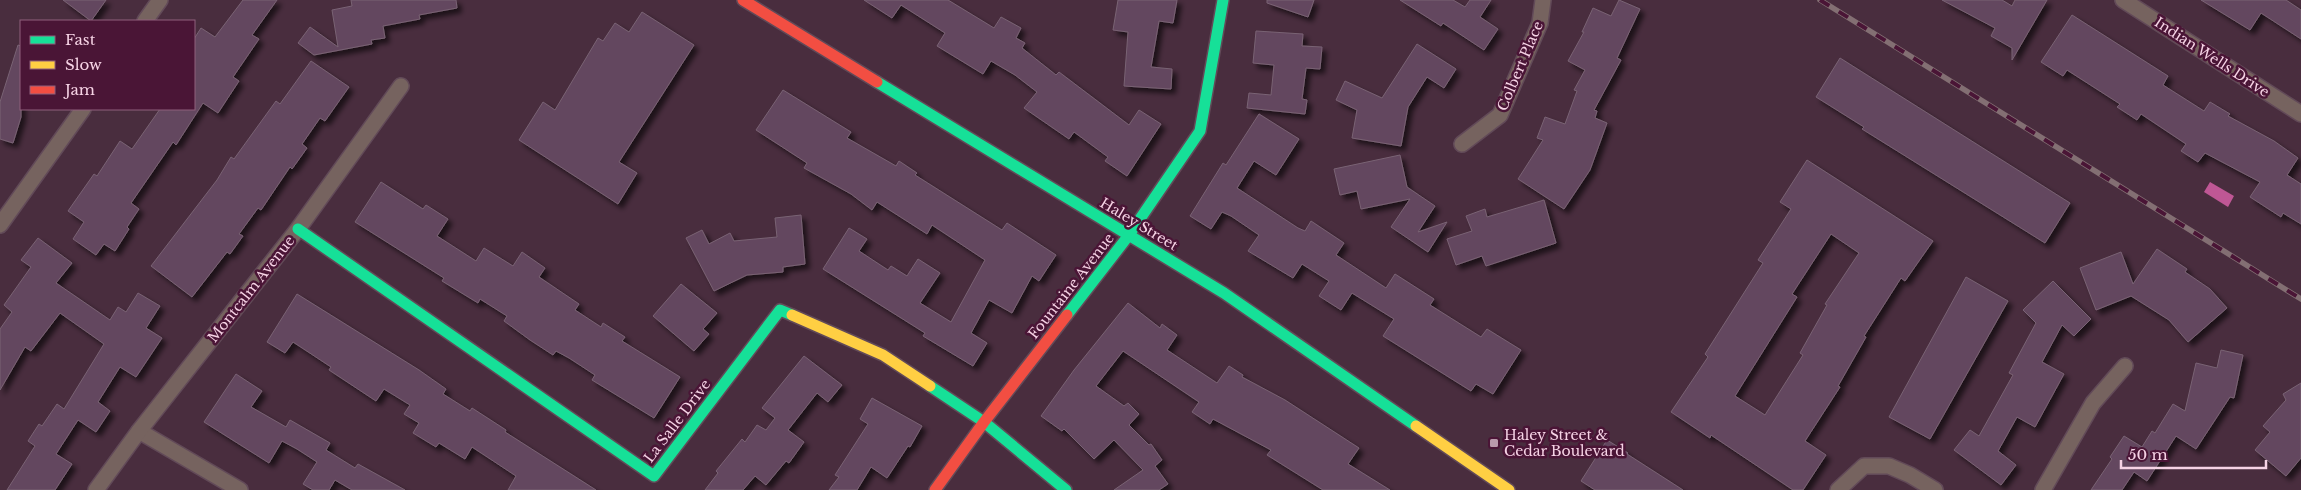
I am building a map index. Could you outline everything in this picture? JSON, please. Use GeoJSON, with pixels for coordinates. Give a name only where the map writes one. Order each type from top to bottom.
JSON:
{"type":"FeatureCollection","features":[{"type":"Feature","properties":{"kind":"street"},"geometry":{"type":"LineString","coordinates":[[146,20],[160,0]]}},
{"type":"Feature","properties":{"kind":"street","name":"Haley Street"},"geometry":{"type":"LineString","coordinates":[[743,0],[1224,293],[1509,490]]}},
{"type":"Feature","properties":{"kind":"street","name":"Fountaine Avenue"},"geometry":{"type":"LineString","coordinates":[[935,490],[984,422],[1129,235],[1200,131],[1223,0]]}},
{"type":"Feature","properties":{"kind":"street","name":"Colbert Place"},"geometry":{"type":"LineString","coordinates":[[1462,144],[1500,115],[1540,23],[1543,0]]}},
{"type":"Feature","properties":{"kind":"street","name":"Indian Wells Drive"},"geometry":{"type":"LineString","coordinates":[[2123,0],[2301,114]]}},
{"type":"Feature","properties":{"kind":"street","name":"Montcalm Avenue"},"geometry":{"type":"LineString","coordinates":[[96,490],[139,431],[298,229],[401,86]]}},
{"type":"Feature","properties":{"kind":"street"},"geometry":{"type":"LineString","coordinates":[[0,225],[81,110]]}},
{"type":"Feature","properties":{"kind":"street","name":"La Salle Drive"},"geometry":{"type":"LineString","coordinates":[[298,229],[654,476],[780,310],[883,356],[984,422],[1066,490]]}},
{"type":"Feature","properties":{"kind":"street"},"geometry":{"type":"LineString","coordinates":[[2043,490],[2094,402],[2125,366]]}},
{"type":"Feature","properties":{"kind":"street"},"geometry":{"type":"LineString","coordinates":[[139,431],[240,490]]}},
{"type":"Feature","properties":{"kind":"street"},"geometry":{"type":"LineString","coordinates":[[1838,490],[1864,466],[1889,466],[1910,474],[1936,490]]}},
{"type":"Feature","properties":{"kind":"shaded area"},"geometry":{"type":"Polygon","coordinates":[[[2210,182],[2234,196],[2228,207],[2204,192],[2210,182]]]}},
{"type":"Feature","properties":{"kind":"building"},"geometry":{"type":"Polygon","coordinates":[[[63,0],[106,0],[92,20],[63,0]]]}},
{"type":"Feature","properties":{"kind":"building"},"geometry":{"type":"Polygon","coordinates":[[[243,0],[277,0],[252,35],[259,39],[233,77],[239,81],[218,113],[203,103],[176,145],[173,142],[131,203],[139,209],[115,251],[104,244],[96,255],[73,239],[84,222],[68,211],[94,174],[97,176],[120,141],[132,149],[159,110],[195,110],[195,37],[201,28],[215,37],[243,0]]]}},
{"type":"Feature","properties":{"kind":"building"},"geometry":{"type":"Polygon","coordinates":[[[351,0],[456,0],[457,8],[419,15],[420,19],[383,26],[385,38],[371,40],[372,44],[314,55],[298,43],[310,27],[338,47],[332,10],[352,6],[351,0]]]}},
{"type":"Feature","properties":{"kind":"building"},"geometry":{"type":"Polygon","coordinates":[[[864,0],[948,0],[994,28],[1001,17],[1021,28],[1016,38],[1025,43],[1022,48],[1056,75],[1059,72],[1129,125],[1139,110],[1161,124],[1127,176],[1105,161],[1108,157],[1074,132],[1069,139],[1024,108],[1037,92],[1015,75],[991,61],[983,74],[937,46],[945,33],[901,5],[892,18],[864,0]]]}},
{"type":"Feature","properties":{"kind":"building"},"geometry":{"type":"Polygon","coordinates":[[[1118,0],[1177,0],[1173,23],[1159,21],[1151,67],[1172,69],[1171,89],[1124,86],[1128,32],[1113,30],[1118,0]]]}},
{"type":"Feature","properties":{"kind":"building"},"geometry":{"type":"Polygon","coordinates":[[[1267,0],[1314,0],[1308,17],[1267,3],[1267,0]]]}},
{"type":"Feature","properties":{"kind":"building"},"geometry":{"type":"Polygon","coordinates":[[[1400,0],[1453,0],[1465,7],[1470,0],[1491,0],[1480,17],[1498,29],[1484,50],[1443,23],[1441,26],[1400,0]]]}},
{"type":"Feature","properties":{"kind":"building"},"geometry":{"type":"Polygon","coordinates":[[[1619,0],[1640,9],[1617,58],[1621,60],[1594,110],[1597,111],[1595,118],[1607,123],[1590,170],[1564,209],[1518,179],[1543,140],[1537,138],[1545,117],[1565,124],[1577,91],[1574,90],[1585,70],[1568,61],[1584,32],[1582,32],[1593,8],[1611,16],[1619,0]]]}},
{"type":"Feature","properties":{"kind":"building"},"geometry":{"type":"Polygon","coordinates":[[[1942,0],[2002,0],[2012,6],[2015,0],[2047,0],[2012,60],[2012,48],[1991,36],[1995,28],[1942,0]]]}},
{"type":"Feature","properties":{"kind":"building"},"geometry":{"type":"Polygon","coordinates":[[[2201,0],[2286,0],[2301,10],[2301,39],[2261,13],[2250,30],[2201,0]]]}},
{"type":"Feature","properties":{"kind":"building"},"geometry":{"type":"Polygon","coordinates":[[[642,12],[694,45],[619,162],[637,173],[618,204],[519,140],[543,102],[555,110],[598,38],[603,41],[615,23],[629,32],[642,12]]]}},
{"type":"Feature","properties":{"kind":"building"},"geometry":{"type":"Polygon","coordinates":[[[2072,15],[2168,76],[2163,85],[2204,111],[2210,102],[2230,114],[2228,116],[2274,141],[2298,158],[2287,175],[2301,184],[2301,224],[2283,213],[2281,217],[2250,197],[2260,182],[2205,153],[2198,162],[2181,151],[2186,144],[2141,114],[2137,120],[2117,107],[2120,104],[2067,70],[2063,76],[2041,62],[2072,15]]]}},
{"type":"Feature","properties":{"kind":"building"},"geometry":{"type":"Polygon","coordinates":[[[1256,31],[1303,34],[1302,46],[1322,47],[1320,69],[1306,68],[1302,99],[1307,100],[1305,114],[1247,108],[1249,93],[1271,95],[1274,65],[1253,63],[1256,31]]]}},
{"type":"Feature","properties":{"kind":"building"},"geometry":{"type":"Polygon","coordinates":[[[1417,44],[1456,69],[1444,88],[1427,77],[1408,107],[1401,146],[1352,138],[1357,110],[1336,100],[1345,81],[1382,98],[1417,44]]]}},
{"type":"Feature","properties":{"kind":"building"},"geometry":{"type":"Polygon","coordinates":[[[18,45],[20,46],[21,117],[13,143],[0,139],[0,102],[18,45]]]}},
{"type":"Feature","properties":{"kind":"building"},"geometry":{"type":"Polygon","coordinates":[[[1840,58],[2070,203],[2045,243],[1862,129],[1864,127],[1816,97],[1840,58]]]}},
{"type":"Feature","properties":{"kind":"building"},"geometry":{"type":"Polygon","coordinates":[[[311,61],[349,87],[325,121],[320,118],[302,144],[307,148],[292,169],[290,167],[261,210],[258,208],[239,234],[243,236],[230,254],[227,252],[192,297],[151,266],[217,180],[231,157],[234,159],[276,101],[280,104],[311,61]]]}},
{"type":"Feature","properties":{"kind":"building"},"geometry":{"type":"Polygon","coordinates":[[[783,90],[851,132],[847,138],[896,166],[899,161],[917,173],[915,175],[1002,230],[1007,223],[1056,255],[1039,281],[1032,276],[1012,313],[989,300],[971,333],[987,343],[973,366],[923,336],[925,333],[823,269],[849,228],[867,239],[859,251],[888,270],[891,266],[907,276],[918,259],[940,273],[920,303],[951,322],[985,260],[932,225],[927,234],[877,202],[872,210],[851,194],[804,168],[807,163],[756,130],[783,90]]]}},
{"type":"Feature","properties":{"kind":"building"},"geometry":{"type":"Polygon","coordinates":[[[1259,114],[1299,139],[1276,175],[1254,161],[1237,188],[1298,228],[1305,231],[1311,221],[1344,243],[1336,255],[1386,288],[1395,274],[1434,299],[1430,305],[1481,337],[1487,329],[1521,350],[1493,394],[1476,384],[1471,391],[1383,336],[1394,319],[1352,293],[1341,310],[1319,296],[1329,281],[1302,264],[1293,278],[1248,251],[1259,235],[1231,216],[1222,212],[1211,229],[1190,216],[1223,163],[1226,165],[1259,114]]]}},
{"type":"Feature","properties":{"kind":"building"},"geometry":{"type":"Polygon","coordinates":[[[1400,155],[1407,187],[1435,206],[1418,232],[1447,222],[1428,252],[1391,227],[1410,199],[1361,209],[1357,191],[1340,195],[1334,169],[1400,155]]]}},
{"type":"Feature","properties":{"kind":"building"},"geometry":{"type":"Polygon","coordinates":[[[1807,160],[1933,241],[1905,281],[1901,278],[1864,336],[1866,337],[1838,386],[1840,387],[1805,441],[1826,455],[1803,490],[1793,490],[1711,435],[1710,438],[1671,412],[1708,357],[1705,354],[1763,263],[1758,260],[1791,209],[1780,202],[1807,160]],[[1831,234],[1792,294],[1797,297],[1735,396],[1765,415],[1803,355],[1800,353],[1827,305],[1825,304],[1859,253],[1831,234]]]}},
{"type":"Feature","properties":{"kind":"building"},"geometry":{"type":"Polygon","coordinates":[[[381,182],[423,209],[426,205],[448,219],[437,236],[476,261],[484,248],[513,266],[522,252],[545,268],[539,277],[579,304],[575,310],[601,327],[603,323],[625,337],[622,341],[680,377],[654,418],[592,380],[595,375],[569,358],[556,351],[553,355],[530,340],[504,321],[507,316],[480,299],[478,303],[442,281],[444,278],[355,222],[381,182]]]}},
{"type":"Feature","properties":{"kind":"building"},"geometry":{"type":"Polygon","coordinates":[[[1544,200],[1556,243],[1486,266],[1482,256],[1456,265],[1447,239],[1472,231],[1466,216],[1485,209],[1487,217],[1544,200]]]}},
{"type":"Feature","properties":{"kind":"building"},"geometry":{"type":"Polygon","coordinates":[[[801,215],[805,264],[783,267],[783,272],[747,275],[714,291],[686,238],[702,230],[709,244],[730,233],[734,241],[777,237],[775,218],[801,215]]]}},
{"type":"Feature","properties":{"kind":"building"},"geometry":{"type":"Polygon","coordinates":[[[38,238],[72,263],[56,283],[110,320],[118,307],[126,312],[138,293],[160,306],[146,328],[162,338],[136,377],[120,367],[98,402],[110,411],[96,432],[78,420],[56,454],[72,464],[55,490],[7,490],[35,446],[28,441],[39,424],[42,426],[57,404],[64,409],[104,344],[60,313],[31,351],[25,347],[0,390],[0,329],[12,312],[4,305],[31,267],[21,260],[38,238]]]}},
{"type":"Feature","properties":{"kind":"building"},"geometry":{"type":"Polygon","coordinates":[[[2157,249],[2187,269],[2185,272],[2210,289],[2227,308],[2188,342],[2169,320],[2131,296],[2096,310],[2080,268],[2121,252],[2133,284],[2157,249]]]}},
{"type":"Feature","properties":{"kind":"building"},"geometry":{"type":"Polygon","coordinates":[[[1966,277],[2008,301],[1930,439],[1889,417],[1966,277]]]}},
{"type":"Feature","properties":{"kind":"building"},"geometry":{"type":"Polygon","coordinates":[[[2053,281],[2091,319],[2074,336],[2062,325],[2042,362],[2064,374],[2035,427],[2017,417],[1998,451],[2016,465],[2001,485],[1954,450],[1970,430],[1979,436],[2013,375],[2009,373],[2036,323],[2023,310],[2053,281]]]}},
{"type":"Feature","properties":{"kind":"building"},"geometry":{"type":"Polygon","coordinates":[[[681,284],[717,313],[703,329],[709,334],[694,351],[653,316],[681,284]]]}},
{"type":"Feature","properties":{"kind":"building"},"geometry":{"type":"Polygon","coordinates":[[[297,294],[419,370],[446,389],[443,394],[470,411],[472,408],[506,430],[505,432],[596,490],[508,490],[516,476],[472,447],[465,459],[439,443],[436,447],[413,433],[419,423],[404,414],[410,405],[384,389],[376,401],[329,370],[331,367],[293,342],[285,353],[267,342],[297,294]]]}},
{"type":"Feature","properties":{"kind":"building"},"geometry":{"type":"Polygon","coordinates":[[[1128,303],[1160,328],[1162,324],[1177,335],[1167,350],[1217,383],[1229,366],[1243,375],[1242,377],[1285,400],[1359,448],[1348,464],[1390,490],[1323,490],[1267,455],[1271,450],[1213,419],[1210,424],[1192,412],[1199,402],[1123,351],[1096,386],[1124,406],[1128,403],[1139,414],[1129,425],[1149,445],[1151,444],[1162,460],[1155,466],[1168,484],[1159,490],[1114,490],[1143,470],[1114,440],[1094,459],[1064,429],[1062,431],[1041,416],[1074,370],[1128,303]]]}},
{"type":"Feature","properties":{"kind":"building"},"geometry":{"type":"Polygon","coordinates":[[[2221,350],[2243,355],[2234,398],[2230,397],[2196,449],[2176,436],[2147,481],[2134,472],[2122,490],[2091,490],[2112,459],[2110,457],[2124,436],[2142,447],[2152,431],[2155,433],[2173,404],[2185,411],[2196,363],[2217,368],[2221,350]]]}},
{"type":"Feature","properties":{"kind":"building"},"geometry":{"type":"Polygon","coordinates":[[[804,356],[842,385],[828,402],[817,393],[788,430],[804,442],[789,463],[786,461],[766,485],[755,476],[743,490],[705,490],[718,473],[716,471],[742,439],[745,442],[757,425],[766,430],[775,418],[762,408],[804,356]]]}},
{"type":"Feature","properties":{"kind":"building"},"geometry":{"type":"Polygon","coordinates":[[[236,374],[262,391],[251,407],[286,427],[290,420],[330,443],[326,450],[355,468],[358,464],[405,490],[352,490],[335,480],[329,490],[313,490],[303,484],[317,462],[297,449],[282,441],[269,463],[204,422],[236,374]]]}},
{"type":"Feature","properties":{"kind":"building"},"geometry":{"type":"Polygon","coordinates":[[[2301,383],[2301,458],[2286,476],[2255,450],[2270,432],[2263,426],[2286,400],[2283,394],[2301,383]]]}},
{"type":"Feature","properties":{"kind":"building"},"geometry":{"type":"Polygon","coordinates":[[[872,398],[922,426],[910,447],[908,446],[887,478],[871,467],[857,490],[829,490],[839,477],[835,475],[868,424],[860,419],[872,398]]]}},
{"type":"Feature","properties":{"kind":"building"},"geometry":{"type":"Polygon","coordinates":[[[1607,440],[1683,490],[1595,490],[1581,481],[1607,440]]]}},
{"type":"Feature","properties":{"kind":"railway"},"geometry":{"type":"LineString","coordinates":[[1820,0],[2301,299]]}},
{"type":"Feature","properties":{"kind":"traffic: fast"},"geometry":{"type":"LineString","coordinates":[[1067,315],[1129,235],[1200,131],[1223,0]]}},
{"type":"Feature","properties":{"kind":"traffic: fast"},"geometry":{"type":"LineString","coordinates":[[877,82],[1224,293],[1416,426]]}},
{"type":"Feature","properties":{"kind":"traffic: fast"},"geometry":{"type":"LineString","coordinates":[[298,229],[654,476],[780,310],[792,315]]}},
{"type":"Feature","properties":{"kind":"traffic: fast"},"geometry":{"type":"LineString","coordinates":[[930,386],[984,422],[1066,490]]}},
{"type":"Feature","properties":{"kind":"traffic: slow"},"geometry":{"type":"LineString","coordinates":[[792,315],[883,355],[930,386]]}},
{"type":"Feature","properties":{"kind":"traffic: slow"},"geometry":{"type":"LineString","coordinates":[[1416,426],[1509,490]]}},
{"type":"Feature","properties":{"kind":"traffic: jam"},"geometry":{"type":"LineString","coordinates":[[743,0],[877,82]]}},
{"type":"Feature","properties":{"kind":"traffic: jam"},"geometry":{"type":"LineString","coordinates":[[935,490],[984,422],[1067,315]]}},
{"type":"Feature","properties":{"kind":"place","name":"Haley Street & Cedar Boulevard"},"geometry":{"type":"Point","coordinates":[1494,443]}}]}
